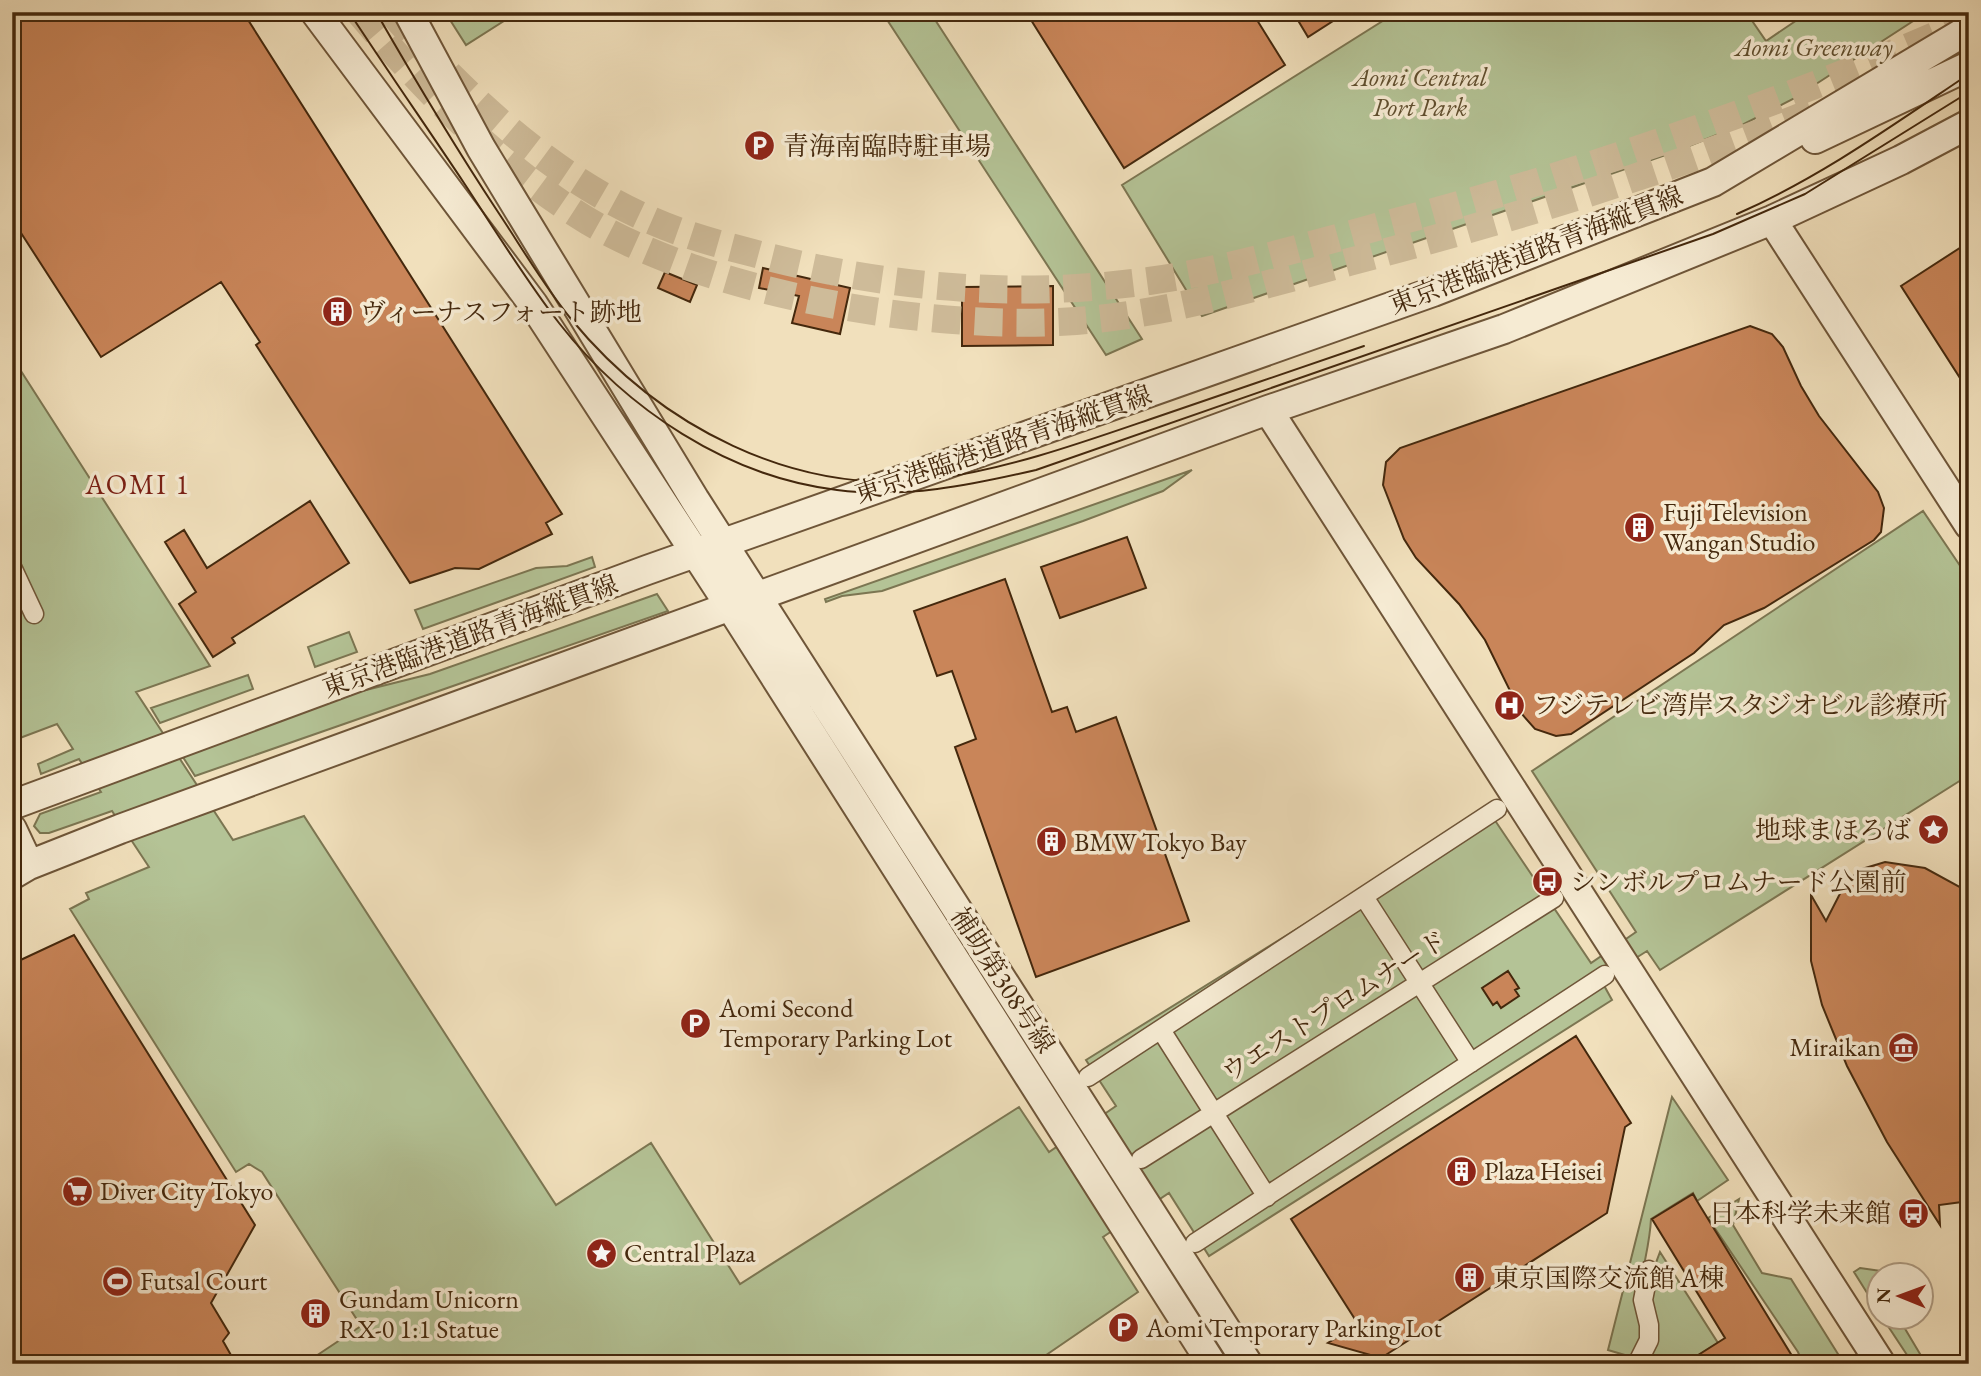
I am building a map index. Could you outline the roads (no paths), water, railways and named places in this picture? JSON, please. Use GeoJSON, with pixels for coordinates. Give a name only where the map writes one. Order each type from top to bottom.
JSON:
{"type":"FeatureCollection","features":[{"type":"Feature","properties":{"kind":"street","name":"補助第308号線"},"geometry":{"type":"LineString","coordinates":[[315,12],[533,304],[730,606],[1212,1364]]}},
{"type":"Feature","properties":{"kind":"street","name":"補助第308号線"},"geometry":{"type":"LineString","coordinates":[[408,12],[481,148],[723,543],[1248,1364]]}},
{"type":"Feature","properties":{"kind":"street","name":"東京港臨港道路青海縦貫線"},"geometry":{"type":"LineString","coordinates":[[12,805],[695,553],[1433,292],[1713,182],[1969,29]]}},
{"type":"Feature","properties":{"kind":"street"},"geometry":{"type":"LineString","coordinates":[[1713,182],[1865,118],[1969,66]]}},
{"type":"Feature","properties":{"kind":"street"},"geometry":{"type":"LineString","coordinates":[[12,829],[18,861],[1268,410],[1504,329],[1772,219],[1901,160],[1969,124]]}},
{"type":"Feature","properties":{"kind":"street"},"geometry":{"type":"LineString","coordinates":[[1772,219],[1969,525]]}},
{"type":"Feature","properties":{"kind":"street"},"geometry":{"type":"LineString","coordinates":[[1268,410],[1881,1364]]}},
{"type":"Feature","properties":{"kind":"street"},"geometry":{"type":"LineString","coordinates":[[12,567],[34,614],[12,589]]}},
{"type":"Feature","properties":{"kind":"street"},"geometry":{"type":"LineString","coordinates":[[1088,1077],[1497,809]]}},
{"type":"Feature","properties":{"kind":"street"},"geometry":{"type":"LineString","coordinates":[[1364,897],[1471,1063]]}},
{"type":"Feature","properties":{"kind":"street","name":"ウエストプロムナード"},"geometry":{"type":"LineString","coordinates":[[1141,1159],[1554,898]]}},
{"type":"Feature","properties":{"kind":"street"},"geometry":{"type":"LineString","coordinates":[[1195,1243],[1605,975]]}},
{"type":"Feature","properties":{"kind":"street"},"geometry":{"type":"LineString","coordinates":[[1161,1030],[1267,1197]]}},
{"type":"Feature","properties":{"kind":"street"},"geometry":{"type":"LineString","coordinates":[[1637,1364],[1649,1340],[1649,1325],[1643,1300],[1649,1270]]}},
{"type":"Feature","properties":{"kind":"tunnel"},"geometry":{"type":"LineString","coordinates":[[359,12],[437,99],[465,126],[524,177],[588,221],[639,247],[697,270],[760,288],[891,314],[956,320],[1018,323],[1076,321],[1145,312],[1214,298],[1528,212],[1704,154],[1820,109]]}},
{"type":"Feature","properties":{"kind":"tunnel"},"geometry":{"type":"LineString","coordinates":[[392,12],[447,72],[509,130],[577,180],[648,219],[713,242],[851,275],[950,287],[1000,289],[1099,286],[1179,276],[1269,256],[1461,204],[1605,160],[1748,111],[1958,26]]}},
{"type":"Feature","properties":{"kind":"tunnel"},"geometry":{"type":"LineString","coordinates":[[1916,70],[1969,48]]}},
{"type":"Feature","properties":{"kind":"tram line"},"geometry":{"type":"LineString","coordinates":[[349,12],[546,306],[615,384],[682,434],[757,471],[797,483],[862,492],[937,489],[1036,470],[1713,234],[1805,194],[1969,92]]}},
{"type":"Feature","properties":{"kind":"tram line"},"geometry":{"type":"LineString","coordinates":[[376,12],[466,163],[542,280],[571,319],[606,357],[645,392],[688,421],[733,446],[781,464],[831,477],[882,482],[961,475],[1069,447],[1364,346]]}},
{"type":"Feature","properties":{"kind":"tram line"},"geometry":{"type":"LineString","coordinates":[[1737,214],[1827,167],[1969,74]]}},
{"type":"Feature","properties":{"kind":"place","name":"青海南臨時駐車場"},"geometry":{"type":"Point","coordinates":[760,146]}},
{"type":"Feature","properties":{"kind":"place","name":"ヴィーナスフォート跡地"},"geometry":{"type":"Point","coordinates":[337,312]}},
{"type":"Feature","properties":{"kind":"place","name":"Fuji Television Wangan Studio"},"geometry":{"type":"Point","coordinates":[1640,527]}},
{"type":"Feature","properties":{"kind":"place","name":"フジテレビ湾岸スタジオビル診療所"},"geometry":{"type":"Point","coordinates":[1510,705]}},
{"type":"Feature","properties":{"kind":"place","name":"地球まほろば"},"geometry":{"type":"Point","coordinates":[1934,830]}},
{"type":"Feature","properties":{"kind":"place","name":"BMW Tokyo Bay"},"geometry":{"type":"Point","coordinates":[1051,842]}},
{"type":"Feature","properties":{"kind":"place","name":"シンボルプロムナード公園前"},"geometry":{"type":"Point","coordinates":[1547,882]}},
{"type":"Feature","properties":{"kind":"place","name":"Aomi Second Temporary Parking Lot"},"geometry":{"type":"Point","coordinates":[696,1023]}},
{"type":"Feature","properties":{"kind":"place","name":"Miraikan"},"geometry":{"type":"Point","coordinates":[1904,1047]}},
{"type":"Feature","properties":{"kind":"place","name":"Plaza Heisei"},"geometry":{"type":"Point","coordinates":[1461,1171]}},
{"type":"Feature","properties":{"kind":"place","name":"Diver City Tokyo"},"geometry":{"type":"Point","coordinates":[77,1191]}},
{"type":"Feature","properties":{"kind":"place","name":"日本科学未来館"},"geometry":{"type":"Point","coordinates":[1914,1213]}},
{"type":"Feature","properties":{"kind":"place","name":"Central Plaza"},"geometry":{"type":"Point","coordinates":[601,1253]}},
{"type":"Feature","properties":{"kind":"place","name":"東京国際交流館 A棟"},"geometry":{"type":"Point","coordinates":[1470,1278]}},
{"type":"Feature","properties":{"kind":"place","name":"Futsal Court"},"geometry":{"type":"Point","coordinates":[117,1281]}},
{"type":"Feature","properties":{"kind":"place","name":"Gundam Unicorn RX-0 1:1 Statue"},"geometry":{"type":"Point","coordinates":[316,1314]}},
{"type":"Feature","properties":{"kind":"place","name":"Aomi Temporary Parking Lot"},"geometry":{"type":"Point","coordinates":[1123,1328]}},
{"type":"Feature","properties":{"kind":"district","name":"AOMI 1"},"geometry":{"type":"Point","coordinates":[138,484]}},
{"type":"Feature","properties":{"kind":"park label","name":"Aomi Greenway"},"geometry":{"type":"Point","coordinates":[1814,47]}},
{"type":"Feature","properties":{"kind":"park label","name":"Aomi Central Port Park"},"geometry":{"type":"Point","coordinates":[1420,92]}}]}
